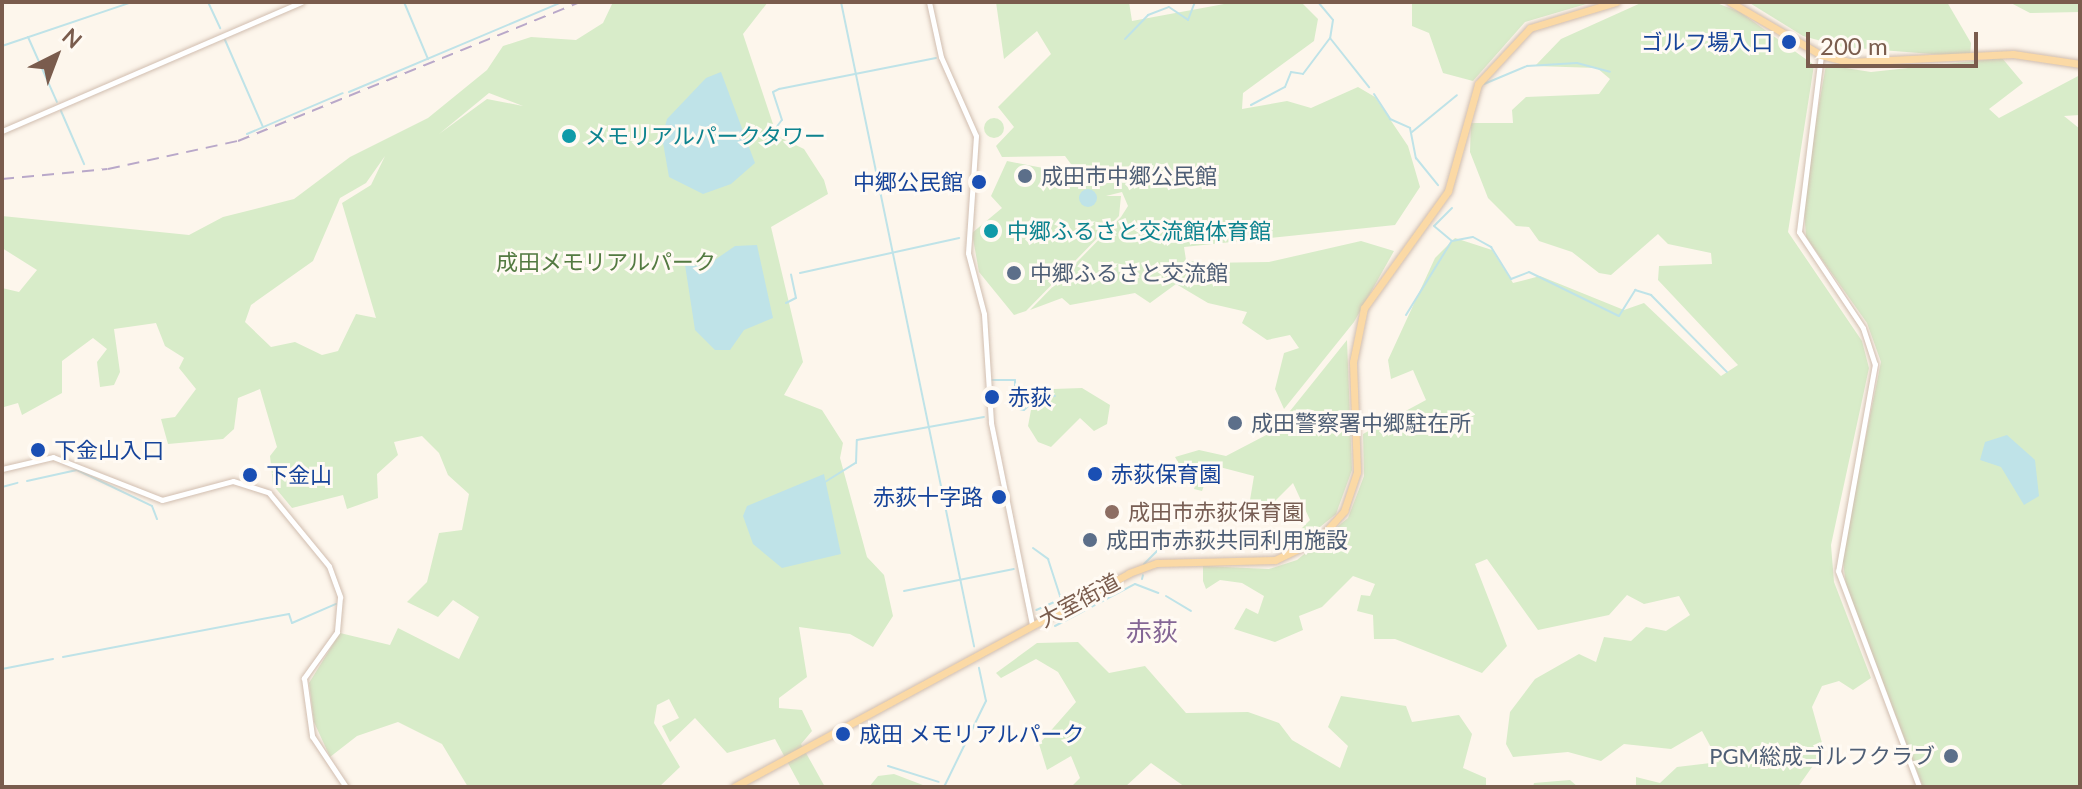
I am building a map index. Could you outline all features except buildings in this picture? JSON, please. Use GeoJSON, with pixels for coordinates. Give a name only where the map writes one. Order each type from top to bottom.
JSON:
{"type":"FeatureCollection","features":[{"type":"Feature","properties":{"kind":"main road","name":"大室街道"},"geometry":{"type":"LineString","coordinates":[[734,787],[1032,625],[1157,563],[1275,560],[1319,539],[1336,521],[1357,472],[1358,324],[1371,294],[1448,191],[1478,84],[1530,28],[1616,2]]}},
{"type":"Feature","properties":{"kind":"main road"},"geometry":{"type":"LineString","coordinates":[[1730,2],[1821,55],[1876,64],[2013,54],[2080,64]]}},
{"type":"Feature","properties":{"kind":"street"},"geometry":{"type":"LineString","coordinates":[[2,131],[301,2]]}},
{"type":"Feature","properties":{"kind":"street"},"geometry":{"type":"LineString","coordinates":[[929,2],[941,57],[977,141],[968,253],[984,314],[991,423],[1032,625]]}},
{"type":"Feature","properties":{"kind":"street"},"geometry":{"type":"LineString","coordinates":[[1821,55],[1799,232],[1863,328],[1875,364],[1838,571],[1919,787]]}},
{"type":"Feature","properties":{"kind":"street"},"geometry":{"type":"LineString","coordinates":[[2,469],[53,457],[162,500],[233,481],[269,493],[329,566],[340,597],[340,624],[307,668],[305,702],[312,736],[346,787]]}},
{"type":"Feature","properties":{"kind":"green space","name":"成田メモリアルパーク"},"geometry":{"type":"Polygon","coordinates":[[[613,2],[768,2],[743,34],[777,136],[804,149],[824,180],[828,194],[771,227],[803,362],[784,395],[822,410],[843,443],[840,458],[867,557],[884,575],[893,616],[873,647],[850,634],[799,627],[807,677],[779,698],[779,708],[802,710],[812,731],[801,744],[825,787],[801,787],[775,739],[727,753],[695,718],[670,742],[662,726],[679,718],[669,699],[657,705],[654,723],[680,767],[659,787],[468,787],[442,744],[398,722],[357,736],[330,757],[314,722],[309,683],[340,633],[390,645],[398,628],[459,659],[479,617],[453,600],[438,617],[407,602],[427,582],[439,533],[462,530],[469,494],[448,475],[439,453],[422,436],[394,442],[398,455],[377,474],[378,498],[347,509],[343,495],[292,508],[273,485],[270,456],[277,447],[260,389],[238,398],[234,429],[223,439],[168,444],[161,419],[175,417],[196,389],[179,368],[184,358],[165,346],[156,323],[114,329],[120,372],[114,385],[100,387],[97,362],[107,349],[93,338],[62,361],[62,393],[22,415],[18,403],[4,407],[2,420],[2,288],[19,292],[37,270],[2,248],[2,216],[189,235],[223,217],[294,199],[350,157],[428,118],[487,70],[503,46],[531,37],[576,40],[603,23],[613,2]],[[489,93],[439,134],[487,99],[523,106],[489,93]],[[385,156],[366,183],[340,198],[313,261],[251,305],[245,322],[271,347],[295,342],[322,355],[338,351],[356,314],[376,318],[342,203],[371,185],[385,156]]]}},
{"type":"Feature","properties":{"kind":"green space"},"geometry":{"type":"Polygon","coordinates":[[[996,2],[1129,2],[1132,21],[1235,2],[1301,2],[1318,19],[1314,41],[1243,93],[1242,109],[1287,101],[1311,108],[1358,87],[1375,97],[1408,146],[1420,187],[1395,225],[1184,247],[1186,260],[1201,263],[1269,262],[1361,241],[1394,251],[1354,322],[1284,409],[1275,389],[1284,353],[1299,348],[1290,335],[1267,340],[1242,323],[1247,312],[1208,303],[1176,284],[1150,303],[1135,293],[1070,305],[1062,298],[1030,310],[1121,217],[1128,206],[1122,192],[1106,196],[1121,196],[1119,216],[1026,311],[1014,315],[979,272],[972,233],[1002,208],[991,196],[1007,161],[1079,175],[1065,156],[1002,157],[996,146],[1014,127],[998,107],[1051,54],[1037,31],[1004,59],[996,2]]]}},
{"type":"Feature","properties":{"kind":"green space"},"geometry":{"type":"Polygon","coordinates":[[[1412,2],[1593,2],[1525,22],[1473,81],[1443,73],[1429,33],[1412,26],[1412,2]]]}},
{"type":"Feature","properties":{"kind":"green space"},"geometry":{"type":"Polygon","coordinates":[[[1643,2],[1714,2],[1740,12],[1814,65],[1788,232],[1862,341],[1869,368],[1831,545],[1834,582],[1871,678],[1853,690],[1839,681],[1822,686],[1812,707],[1824,750],[1798,787],[1636,787],[1636,777],[1660,783],[1677,767],[1719,762],[1702,731],[1671,749],[1624,744],[1601,761],[1568,752],[1513,757],[1506,744],[1510,712],[1535,679],[1579,654],[1596,662],[1604,637],[1631,641],[1646,627],[1666,631],[1690,615],[1679,596],[1644,604],[1627,595],[1609,615],[1538,630],[1487,559],[1475,564],[1507,646],[1482,673],[1395,639],[1374,639],[1373,615],[1357,611],[1361,595],[1370,596],[1375,584],[1353,576],[1322,607],[1299,616],[1303,630],[1275,642],[1234,629],[1246,608],[1258,614],[1264,596],[1242,583],[1220,580],[1206,589],[1203,581],[1203,566],[1269,569],[1297,560],[1348,518],[1364,476],[1363,434],[1426,400],[1413,370],[1391,379],[1388,360],[1435,258],[1455,238],[1492,250],[1513,283],[1540,276],[1624,310],[1644,303],[1721,376],[1738,365],[1658,280],[1659,266],[1712,264],[1711,253],[1668,244],[1658,234],[1611,275],[1599,273],[1572,252],[1539,241],[1529,227],[1516,226],[1488,198],[1470,152],[1471,123],[1513,123],[1512,110],[1526,97],[1599,94],[1610,79],[1597,68],[1535,66],[1561,39],[1643,2]]]}},
{"type":"Feature","properties":{"kind":"green space"},"geometry":{"type":"Polygon","coordinates":[[[1748,2],[1947,2],[1971,43],[1970,57],[1843,47],[1803,36],[1748,2]]]}},
{"type":"Feature","properties":{"kind":"green space"},"geometry":{"type":"Polygon","coordinates":[[[2009,2],[2080,2],[2080,12],[2030,13],[2009,2]]]}},
{"type":"Feature","properties":{"kind":"green space","name":"PGM総成ゴルフクラブ"},"geometry":{"type":"Polygon","coordinates":[[[2002,58],[2023,83],[1989,109],[1999,118],[2080,75],[2080,115],[2064,116],[2080,129],[2080,787],[1923,787],[1846,586],[1842,553],[1881,362],[1867,323],[1806,237],[1803,194],[1826,65],[1871,72],[2002,58]]]}},
{"type":"Feature","properties":{"kind":"green space"},"geometry":{"type":"Polygon","coordinates":[[[994,118],[1001,121],[1004,128],[1001,135],[994,138],[987,135],[984,128],[987,121],[994,118]]]}},
{"type":"Feature","properties":{"kind":"green space"},"geometry":{"type":"Polygon","coordinates":[[[1347,340],[1352,470],[1336,514],[1299,544],[1297,533],[1310,520],[1293,483],[1274,502],[1250,500],[1254,476],[1212,465],[1202,491],[1194,489],[1199,472],[1182,469],[1175,457],[1199,450],[1226,456],[1274,431],[1347,340]]]}},
{"type":"Feature","properties":{"kind":"green space"},"geometry":{"type":"Polygon","coordinates":[[[1082,388],[1110,405],[1107,424],[1094,431],[1080,418],[1051,447],[1038,442],[1028,426],[1031,410],[1053,389],[1082,388]]]}},
{"type":"Feature","properties":{"kind":"green space"},"geometry":{"type":"Polygon","coordinates":[[[1078,642],[1109,673],[1145,666],[1186,713],[1248,712],[1279,723],[1292,740],[1340,768],[1348,746],[1328,727],[1341,696],[1406,706],[1412,722],[1459,715],[1472,734],[1463,768],[1486,778],[1486,787],[1185,787],[1151,763],[1125,787],[1071,787],[1080,778],[1071,756],[1047,770],[1039,744],[1076,702],[1058,672],[1036,659],[1001,678],[996,673],[1037,643],[1078,642]]]}},
{"type":"Feature","properties":{"kind":"green space"},"geometry":{"type":"Polygon","coordinates":[[[894,774],[928,787],[869,787],[878,776],[894,774]]]}},
{"type":"Feature","properties":{"kind":"green space"},"geometry":{"type":"Polygon","coordinates":[[[1570,780],[1578,787],[1533,787],[1534,783],[1570,780]]]}},
{"type":"Feature","properties":{"kind":"water"},"geometry":{"type":"Polygon","coordinates":[[[721,72],[755,163],[731,184],[703,194],[669,177],[662,137],[667,119],[706,78],[721,72]]]}},
{"type":"Feature","properties":{"kind":"water"},"geometry":{"type":"Polygon","coordinates":[[[1084,189],[1092,189],[1097,198],[1095,205],[1084,207],[1079,202],[1079,194],[1084,189]]]}},
{"type":"Feature","properties":{"kind":"water"},"geometry":{"type":"Polygon","coordinates":[[[757,245],[773,318],[744,330],[730,350],[715,350],[695,330],[685,265],[706,266],[735,246],[757,245]]]}},
{"type":"Feature","properties":{"kind":"water"},"geometry":{"type":"Polygon","coordinates":[[[2007,435],[2035,460],[2039,496],[2024,505],[2001,467],[1980,460],[1985,442],[2007,435]]]}},
{"type":"Feature","properties":{"kind":"water"},"geometry":{"type":"Polygon","coordinates":[[[824,474],[841,554],[782,568],[753,544],[743,516],[747,506],[824,474]]]}},
{"type":"Feature","properties":{"kind":"waterway"},"geometry":{"type":"LineString","coordinates":[[2,46],[132,2]]}},
{"type":"Feature","properties":{"kind":"waterway"},"geometry":{"type":"LineString","coordinates":[[208,2],[220,28]]}},
{"type":"Feature","properties":{"kind":"waterway"},"geometry":{"type":"LineString","coordinates":[[404,2],[428,59]]}},
{"type":"Feature","properties":{"kind":"waterway"},"geometry":{"type":"LineString","coordinates":[[349,92],[562,2]]}},
{"type":"Feature","properties":{"kind":"waterway"},"geometry":{"type":"LineString","coordinates":[[841,2],[974,646]]}},
{"type":"Feature","properties":{"kind":"waterway"},"geometry":{"type":"LineString","coordinates":[[1125,39],[1148,15],[1169,7],[1188,20],[1195,2]]}},
{"type":"Feature","properties":{"kind":"waterway"},"geometry":{"type":"LineString","coordinates":[[1318,2],[1333,20],[1330,38],[1369,87]]}},
{"type":"Feature","properties":{"kind":"waterway"},"geometry":{"type":"LineString","coordinates":[[28,37],[57,102]]}},
{"type":"Feature","properties":{"kind":"waterway"},"geometry":{"type":"LineString","coordinates":[[1251,105],[1285,87],[1291,72],[1303,74],[1330,38]]}},
{"type":"Feature","properties":{"kind":"waterway"},"geometry":{"type":"LineString","coordinates":[[225,40],[263,127]]}},
{"type":"Feature","properties":{"kind":"waterway"},"geometry":{"type":"LineString","coordinates":[[769,137],[782,120],[773,92],[779,89],[936,58]]}},
{"type":"Feature","properties":{"kind":"waterway"},"geometry":{"type":"LineString","coordinates":[[1484,84],[1527,66],[1577,63],[1610,72]]}},
{"type":"Feature","properties":{"kind":"waterway"},"geometry":{"type":"LineString","coordinates":[[247,134],[343,93]]}},
{"type":"Feature","properties":{"kind":"waterway"},"geometry":{"type":"LineString","coordinates":[[1374,94],[1390,119],[1410,128],[1416,158],[1438,185]]}},
{"type":"Feature","properties":{"kind":"waterway"},"geometry":{"type":"LineString","coordinates":[[1412,132],[1457,95]]}},
{"type":"Feature","properties":{"kind":"waterway"},"geometry":{"type":"LineString","coordinates":[[61,111],[84,164]]}},
{"type":"Feature","properties":{"kind":"waterway"},"geometry":{"type":"LineString","coordinates":[[1452,208],[1434,226],[1452,241],[1473,237],[1491,247],[1511,279],[1529,272],[1619,316],[1635,290],[1651,295],[1727,372]]}},
{"type":"Feature","properties":{"kind":"waterway"},"geometry":{"type":"LineString","coordinates":[[800,273],[959,238]]}},
{"type":"Feature","properties":{"kind":"waterway"},"geometry":{"type":"LineString","coordinates":[[1406,315],[1451,242]]}},
{"type":"Feature","properties":{"kind":"waterway"},"geometry":{"type":"LineString","coordinates":[[786,303],[796,298],[791,275]]}},
{"type":"Feature","properties":{"kind":"waterway"},"geometry":{"type":"LineString","coordinates":[[992,380],[1015,380],[1015,408],[1024,410],[1040,395],[1055,396]]}},
{"type":"Feature","properties":{"kind":"waterway"},"geometry":{"type":"LineString","coordinates":[[825,482],[856,463],[857,440],[984,417]]}},
{"type":"Feature","properties":{"kind":"waterway"},"geometry":{"type":"LineString","coordinates":[[27,481],[77,470],[152,506],[157,519]]}},
{"type":"Feature","properties":{"kind":"waterway"},"geometry":{"type":"LineString","coordinates":[[2,487],[17,483]]}},
{"type":"Feature","properties":{"kind":"waterway"},"geometry":{"type":"LineString","coordinates":[[1033,548],[1048,559],[1061,599],[1036,610]]}},
{"type":"Feature","properties":{"kind":"waterway"},"geometry":{"type":"LineString","coordinates":[[1144,564],[1160,548]]}},
{"type":"Feature","properties":{"kind":"waterway"},"geometry":{"type":"LineString","coordinates":[[904,591],[1014,569]]}},
{"type":"Feature","properties":{"kind":"waterway"},"geometry":{"type":"LineString","coordinates":[[1142,579],[1143,575]]}},
{"type":"Feature","properties":{"kind":"waterway"},"geometry":{"type":"LineString","coordinates":[[1055,626],[1135,584],[1158,593]]}},
{"type":"Feature","properties":{"kind":"waterway"},"geometry":{"type":"LineString","coordinates":[[1166,596],[1191,611]]}},
{"type":"Feature","properties":{"kind":"waterway"},"geometry":{"type":"LineString","coordinates":[[63,657],[289,614],[292,623],[336,604]]}},
{"type":"Feature","properties":{"kind":"waterway"},"geometry":{"type":"LineString","coordinates":[[2,669],[53,659]]}},
{"type":"Feature","properties":{"kind":"waterway"},"geometry":{"type":"LineString","coordinates":[[944,787],[986,701],[979,668]]}},
{"type":"Feature","properties":{"kind":"waterway"},"geometry":{"type":"LineString","coordinates":[[888,766],[939,782]]}},
{"type":"Feature","properties":{"kind":"waterway"},"geometry":{"type":"LineString","coordinates":[[333,787],[342,787]]}},
{"type":"Feature","properties":{"kind":"railway"},"geometry":{"type":"LineString","coordinates":[[2,179],[108,169],[238,141],[580,2]]}},
{"type":"Feature","properties":{"kind":"place","name":"ゴルフ場入口"},"geometry":{"type":"Point","coordinates":[1789,42]}},
{"type":"Feature","properties":{"kind":"place","name":"メモリアルパークタワー"},"geometry":{"type":"Point","coordinates":[569,136]}},
{"type":"Feature","properties":{"kind":"place","name":"成田市中郷公民館"},"geometry":{"type":"Point","coordinates":[1025,176]}},
{"type":"Feature","properties":{"kind":"place","name":"中郷公民館"},"geometry":{"type":"Point","coordinates":[979,182]}},
{"type":"Feature","properties":{"kind":"place","name":"中郷ふるさと交流館体育館"},"geometry":{"type":"Point","coordinates":[991,231]}},
{"type":"Feature","properties":{"kind":"place","name":"中郷ふるさと交流館"},"geometry":{"type":"Point","coordinates":[1014,273]}},
{"type":"Feature","properties":{"kind":"place","name":"赤荻"},"geometry":{"type":"Point","coordinates":[992,397]}},
{"type":"Feature","properties":{"kind":"place","name":"成田警察署中郷駐在所"},"geometry":{"type":"Point","coordinates":[1235,423]}},
{"type":"Feature","properties":{"kind":"place","name":"下金山入口"},"geometry":{"type":"Point","coordinates":[38,450]}},
{"type":"Feature","properties":{"kind":"place","name":"赤荻保育園"},"geometry":{"type":"Point","coordinates":[1095,474]}},
{"type":"Feature","properties":{"kind":"place","name":"下金山"},"geometry":{"type":"Point","coordinates":[250,475]}},
{"type":"Feature","properties":{"kind":"place","name":"赤荻十字路"},"geometry":{"type":"Point","coordinates":[999,497]}},
{"type":"Feature","properties":{"kind":"place","name":"成田市赤荻保育園"},"geometry":{"type":"Point","coordinates":[1112,512]}},
{"type":"Feature","properties":{"kind":"place","name":"成田市赤荻共同利用施設"},"geometry":{"type":"Point","coordinates":[1090,540]}},
{"type":"Feature","properties":{"kind":"place","name":"成田 メモリアルパーク"},"geometry":{"type":"Point","coordinates":[843,734]}},
{"type":"Feature","properties":{"kind":"place","name":"PGM総成ゴルフクラブ"},"geometry":{"type":"Point","coordinates":[1951,756]}},
{"type":"Feature","properties":{"kind":"district","name":"赤荻"},"geometry":{"type":"Point","coordinates":[1152,632]}}]}
